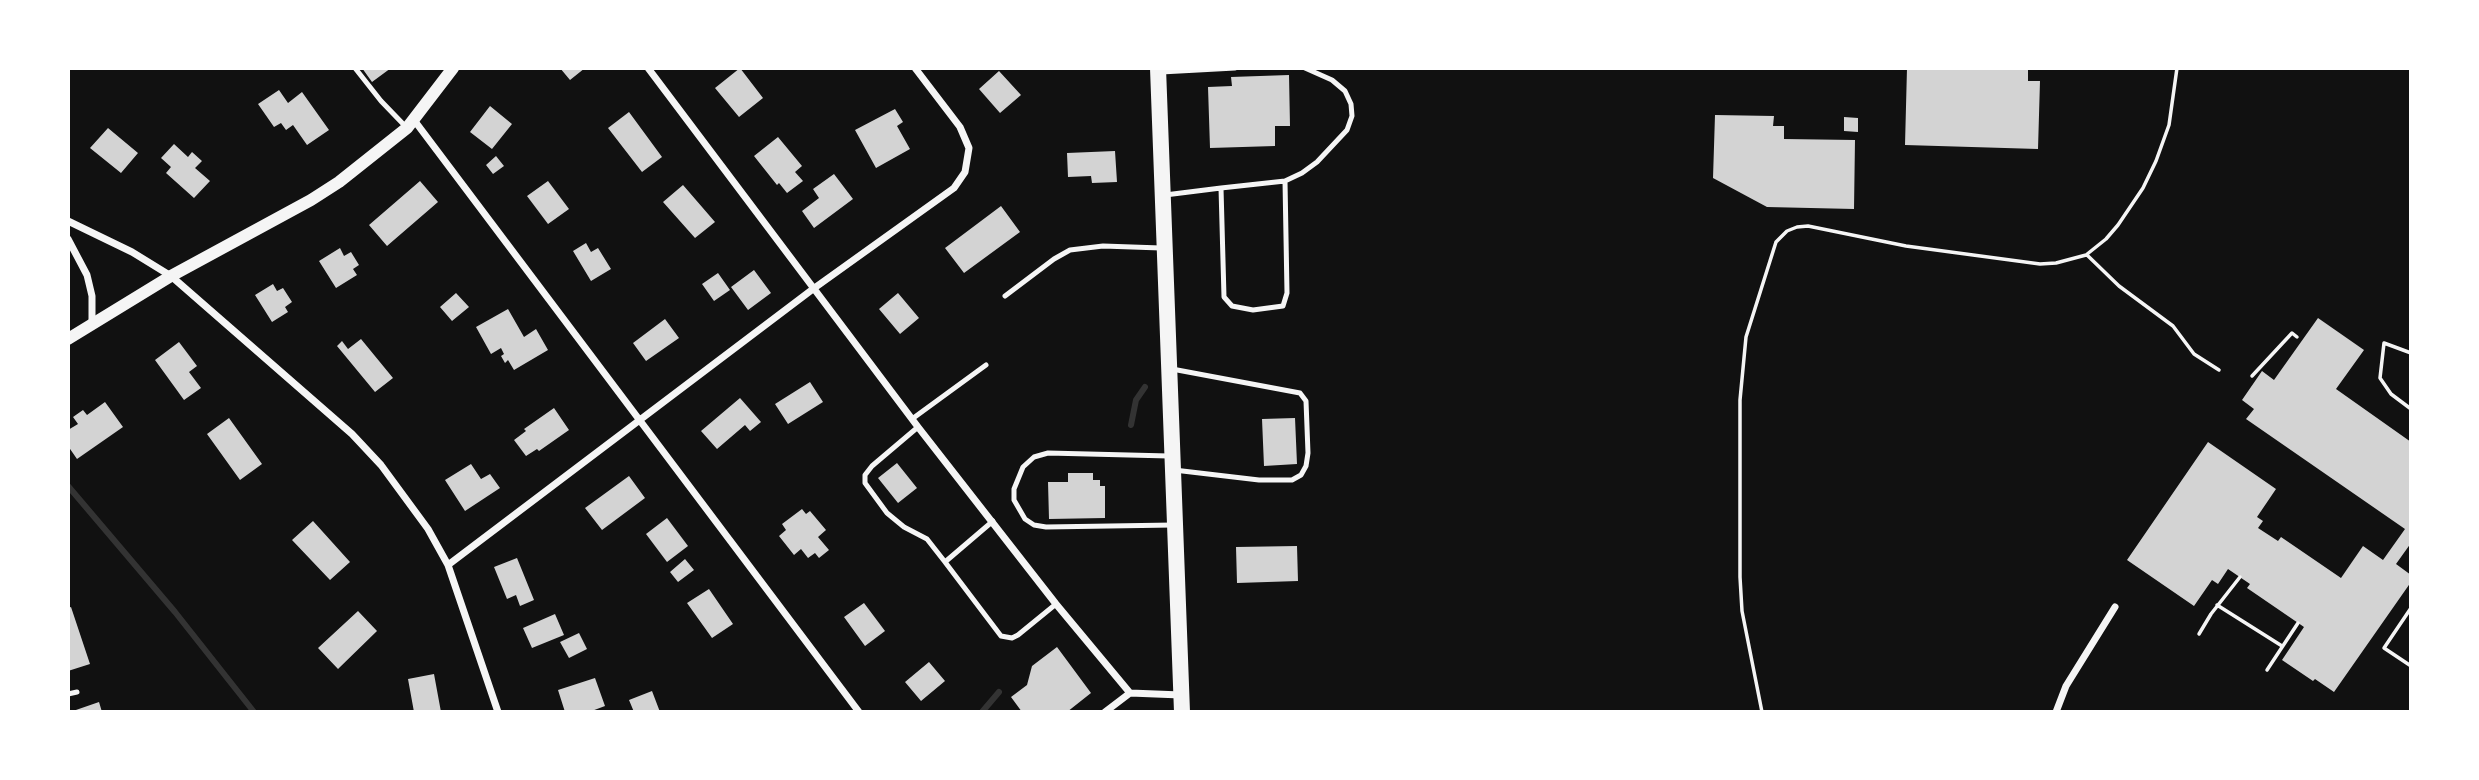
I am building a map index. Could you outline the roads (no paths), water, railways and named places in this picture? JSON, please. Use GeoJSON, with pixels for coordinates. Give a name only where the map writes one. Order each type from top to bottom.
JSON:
{"type":"FeatureCollection","features":[{"type":"Feature","properties":{"kind":"main road"},"geometry":{"type":"LineString","coordinates":[[1158,70],[1182,712]]}},
{"type":"Feature","properties":{"kind":"street"},"geometry":{"type":"LineString","coordinates":[[68,340],[171,276],[311,200],[363,164],[410,124],[453,68]]}},
{"type":"Feature","properties":{"kind":"street"},"geometry":{"type":"LineString","coordinates":[[648,68],[918,427],[1056,604],[1130,692]]}},
{"type":"Feature","properties":{"kind":"street"},"geometry":{"type":"LineString","coordinates":[[448,565],[813,289],[954,188],[965,172],[969,148],[965,137],[915,68]]}},
{"type":"Feature","properties":{"kind":"street"},"geometry":{"type":"LineString","coordinates":[[410,124],[640,420],[859,712]]}},
{"type":"Feature","properties":{"kind":"street"},"geometry":{"type":"LineString","coordinates":[[68,220],[132,252],[171,276],[352,434],[382,465],[428,529],[448,565],[498,712]]}},
{"type":"Feature","properties":{"kind":"street"},"geometry":{"type":"LineString","coordinates":[[68,239],[87,275],[92,296],[92,325]]}},
{"type":"Feature","properties":{"kind":"street"},"geometry":{"type":"LineString","coordinates":[[2056,712],[2066,686],[2115,607]]}},
{"type":"Feature","properties":{"kind":"street"},"geometry":{"type":"LineString","coordinates":[[1105,712],[1130,692],[1181,695]]}},
{"type":"Feature","properties":{"kind":"lane"},"geometry":{"type":"LineString","coordinates":[[355,68],[381,101],[410,124]]}},
{"type":"Feature","properties":{"kind":"lane"},"geometry":{"type":"LineString","coordinates":[[1158,70],[1235,68]]}},
{"type":"Feature","properties":{"kind":"lane"},"geometry":{"type":"LineString","coordinates":[[1162,196],[1285,181],[1302,173],[1324,155],[1347,130],[1352,116],[1351,104],[1345,91],[1332,80],[1305,68]]}},
{"type":"Feature","properties":{"kind":"lane"},"geometry":{"type":"LineString","coordinates":[[1221,188],[1224,297],[1232,306],[1253,310],[1283,306],[1287,293],[1285,181]]}},
{"type":"Feature","properties":{"kind":"lane"},"geometry":{"type":"LineString","coordinates":[[1005,296],[1070,250],[1103,246],[1165,248]]}},
{"type":"Feature","properties":{"kind":"lane"},"geometry":{"type":"LineString","coordinates":[[912,419],[986,365]]}},
{"type":"Feature","properties":{"kind":"lane"},"geometry":{"type":"LineString","coordinates":[[1169,368],[1300,393],[1306,401],[1308,453],[1301,475],[1292,480],[1259,480],[1173,463],[1048,453],[1034,457],[1023,467],[1014,489],[1014,500],[1025,519],[1034,525],[1046,527],[1175,525]]}},
{"type":"Feature","properties":{"kind":"lane"},"geometry":{"type":"LineString","coordinates":[[918,427],[865,475],[865,483],[887,513],[904,527],[927,538],[1001,636],[1012,638],[1018,635],[1056,604]]}},
{"type":"Feature","properties":{"kind":"lane"},"geometry":{"type":"LineString","coordinates":[[945,562],[993,521]]}},
{"type":"Feature","properties":{"kind":"lane"},"geometry":{"type":"LineString","coordinates":[[68,694],[77,692]]}},
{"type":"Feature","properties":{"kind":"waterway"},"geometry":{"type":"LineString","coordinates":[[1131,425],[1136,400],[1145,387]]}},
{"type":"Feature","properties":{"kind":"waterway"},"geometry":{"type":"LineString","coordinates":[[68,486],[175,612],[254,712]]}},
{"type":"Feature","properties":{"kind":"waterway"},"geometry":{"type":"LineString","coordinates":[[982,712],[999,692]]}}]}
